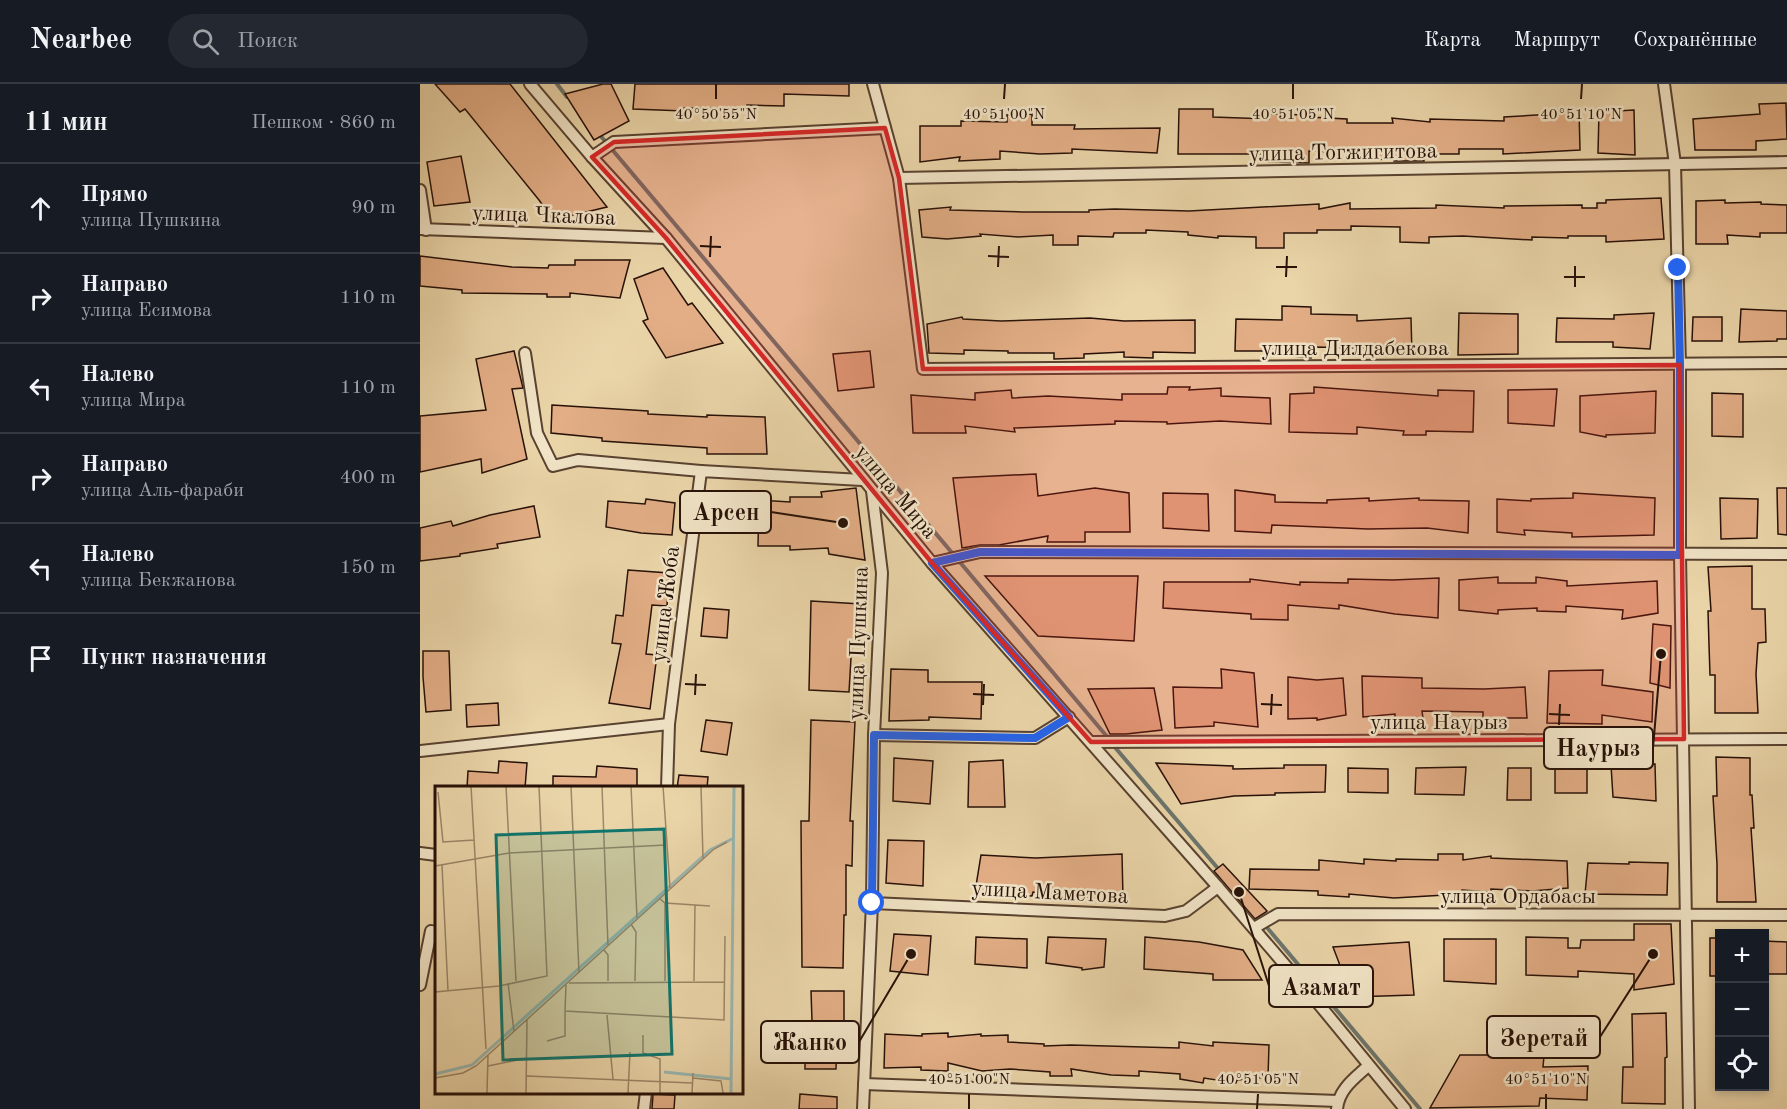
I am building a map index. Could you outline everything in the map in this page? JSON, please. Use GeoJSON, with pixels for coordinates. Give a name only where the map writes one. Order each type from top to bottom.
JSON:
{"type":"FeatureCollection","features":[{"type":"Feature","properties":{"kind":"street","name":"улица Мира"},"geometry":{"type":"LineString","coordinates":[[530,84],[592,157],[666,238],[932,563],[1218,886],[1405,1109]]}},
{"type":"Feature","properties":{"kind":"street"},"geometry":{"type":"LineString","coordinates":[[873,84],[899,178]]}},
{"type":"Feature","properties":{"kind":"street"},"geometry":{"type":"LineString","coordinates":[[1664,84],[1675,164],[1680,365],[1680,555],[1689,1109]]}},
{"type":"Feature","properties":{"kind":"street"},"geometry":{"type":"LineString","coordinates":[[592,157],[614,142],[885,128]]}},
{"type":"Feature","properties":{"kind":"street","name":"улица Тогжигитова"},"geometry":{"type":"LineString","coordinates":[[899,178],[1787,162]]}},
{"type":"Feature","properties":{"kind":"street","name":"улица Дилдабекова"},"geometry":{"type":"LineString","coordinates":[[899,178],[923,369],[1787,363]]}},
{"type":"Feature","properties":{"kind":"street"},"geometry":{"type":"LineString","coordinates":[[420,190],[423,229]]}},
{"type":"Feature","properties":{"kind":"street","name":"улица Чкалова"},"geometry":{"type":"LineString","coordinates":[[423,229],[666,238]]}},
{"type":"Feature","properties":{"kind":"street"},"geometry":{"type":"LineString","coordinates":[[525,353],[537,433],[554,466],[578,460],[701,471],[862,480]]}},
{"type":"Feature","properties":{"kind":"street","name":"улица Жоба"},"geometry":{"type":"LineString","coordinates":[[667,786],[669,724],[701,471]]}},
{"type":"Feature","properties":{"kind":"street","name":"улица Пушкина"},"geometry":{"type":"LineString","coordinates":[[863,1109],[872,903],[874,735],[882,573],[872,490]]}},
{"type":"Feature","properties":{"kind":"street"},"geometry":{"type":"LineString","coordinates":[[932,563],[980,552],[1787,554]]}},
{"type":"Feature","properties":{"kind":"street"},"geometry":{"type":"LineString","coordinates":[[874,735],[1035,738],[1069,717]]}},
{"type":"Feature","properties":{"kind":"street"},"geometry":{"type":"LineString","coordinates":[[420,751],[669,724]]}},
{"type":"Feature","properties":{"kind":"street","name":"улица Наурыз"},"geometry":{"type":"LineString","coordinates":[[1091,742],[1787,739]]}},
{"type":"Feature","properties":{"kind":"street"},"geometry":{"type":"LineString","coordinates":[[420,853],[435,855]]}},
{"type":"Feature","properties":{"kind":"street","name":"улица Маметова"},"geometry":{"type":"LineString","coordinates":[[872,903],[1165,916],[1186,911],[1218,886]]}},
{"type":"Feature","properties":{"kind":"street","name":"улица Ордабасы"},"geometry":{"type":"LineString","coordinates":[[1254,928],[1278,914],[1787,915]]}},
{"type":"Feature","properties":{"kind":"street"},"geometry":{"type":"LineString","coordinates":[[420,985],[431,932],[435,932]]}},
{"type":"Feature","properties":{"kind":"street"},"geometry":{"type":"LineString","coordinates":[[864,1084],[1338,1105],[1344,1087],[1368,1066]]}},
{"type":"Feature","properties":{"kind":"street"},"geometry":{"type":"LineString","coordinates":[[644,1109],[646,1094]]}},
{"type":"Feature","properties":{"kind":"highlighted area"},"geometry":{"type":"Polygon","coordinates":[[[885,128],[899,178],[923,369],[1680,365],[1684,739],[1091,742],[932,563],[666,238],[592,157],[614,142],[885,128]]]}},
{"type":"Feature","properties":{"kind":"building"},"geometry":{"type":"Polygon","coordinates":[[[435,84],[510,84],[607,207],[553,220],[465,109],[460,112],[435,84]]]}},
{"type":"Feature","properties":{"kind":"building"},"geometry":{"type":"Polygon","coordinates":[[[611,84],[629,121],[594,140],[565,94],[611,84]]]}},
{"type":"Feature","properties":{"kind":"building"},"geometry":{"type":"Polygon","coordinates":[[[635,84],[849,84],[849,96],[784,94],[784,106],[747,105],[746,109],[684,108],[684,111],[633,109],[635,84]]]}},
{"type":"Feature","properties":{"kind":"building"},"geometry":{"type":"Polygon","coordinates":[[[1786,103],[1787,139],[1756,141],[1756,150],[1695,150],[1693,119],[1760,114],[1759,104],[1786,103]]]}},
{"type":"Feature","properties":{"kind":"building"},"geometry":{"type":"Polygon","coordinates":[[[1179,109],[1213,109],[1213,117],[1269,119],[1269,114],[1309,115],[1309,117],[1347,119],[1347,123],[1393,123],[1392,118],[1430,122],[1430,119],[1504,121],[1504,117],[1553,114],[1553,110],[1579,110],[1580,150],[1503,154],[1503,149],[1459,149],[1459,154],[1423,154],[1424,161],[1357,160],[1357,153],[1309,151],[1309,163],[1268,162],[1268,154],[1178,154],[1179,109]]]}},
{"type":"Feature","properties":{"kind":"building"},"geometry":{"type":"Polygon","coordinates":[[[1634,110],[1635,155],[1598,153],[1599,112],[1634,110]]]}},
{"type":"Feature","properties":{"kind":"building"},"geometry":{"type":"Polygon","coordinates":[[[1032,114],[1032,125],[1075,125],[1074,129],[1160,128],[1157,153],[1072,149],[1072,153],[1040,154],[1000,151],[1000,159],[959,161],[960,157],[920,162],[920,126],[961,126],[961,121],[1007,122],[1007,115],[1032,114]]]}},
{"type":"Feature","properties":{"kind":"building"},"geometry":{"type":"Polygon","coordinates":[[[461,156],[470,202],[434,206],[427,162],[461,156]]]}},
{"type":"Feature","properties":{"kind":"building"},"geometry":{"type":"Polygon","coordinates":[[[1661,198],[1664,239],[1606,242],[1606,236],[1532,237],[1532,240],[1463,236],[1429,237],[1429,243],[1400,242],[1400,227],[1351,226],[1351,230],[1284,233],[1284,248],[1256,248],[1256,237],[1218,236],[1218,238],[1188,235],[1188,232],[1146,230],[1146,233],[1114,233],[1113,237],[1078,236],[1078,245],[1053,245],[1053,235],[1018,237],[980,234],[981,236],[947,239],[922,237],[919,210],[951,207],[950,210],[1023,212],[1089,212],[1089,210],[1115,209],[1189,211],[1319,204],[1319,209],[1350,203],[1350,209],[1436,208],[1436,205],[1504,208],[1504,206],[1582,205],[1582,208],[1597,208],[1597,203],[1606,203],[1606,200],[1661,198]]]}},
{"type":"Feature","properties":{"kind":"building"},"geometry":{"type":"Polygon","coordinates":[[[1725,200],[1725,203],[1761,202],[1761,204],[1787,205],[1787,233],[1760,233],[1760,237],[1727,235],[1728,244],[1696,244],[1696,201],[1725,200]]]}},
{"type":"Feature","properties":{"kind":"building"},"geometry":{"type":"Polygon","coordinates":[[[420,256],[512,267],[548,268],[549,265],[575,265],[575,260],[630,260],[620,298],[570,293],[570,297],[547,297],[547,294],[462,293],[462,290],[420,286],[420,256]]]}},
{"type":"Feature","properties":{"kind":"building"},"geometry":{"type":"Polygon","coordinates":[[[663,268],[688,305],[692,303],[723,343],[666,358],[643,321],[648,319],[634,279],[663,268]]]}},
{"type":"Feature","properties":{"kind":"building"},"geometry":{"type":"Polygon","coordinates":[[[1282,306],[1311,307],[1311,314],[1357,315],[1357,321],[1411,318],[1412,355],[1369,353],[1369,348],[1311,347],[1311,358],[1282,355],[1282,351],[1235,351],[1236,319],[1282,320],[1282,306]]]}},
{"type":"Feature","properties":{"kind":"building"},"geometry":{"type":"Polygon","coordinates":[[[1741,309],[1787,311],[1787,339],[1739,342],[1741,309]]]}},
{"type":"Feature","properties":{"kind":"building"},"geometry":{"type":"Polygon","coordinates":[[[1459,313],[1518,314],[1518,354],[1458,355],[1459,313]]]}},
{"type":"Feature","properties":{"kind":"building"},"geometry":{"type":"Polygon","coordinates":[[[1654,313],[1650,349],[1613,347],[1613,342],[1556,342],[1557,318],[1614,319],[1614,315],[1654,313]]]}},
{"type":"Feature","properties":{"kind":"building"},"geometry":{"type":"Polygon","coordinates":[[[962,317],[963,319],[1001,321],[1090,318],[1124,321],[1195,320],[1195,353],[1153,352],[1153,358],[1124,357],[1124,352],[1084,354],[1084,358],[1054,359],[1054,353],[964,350],[964,354],[929,353],[927,324],[962,317]]]}},
{"type":"Feature","properties":{"kind":"building"},"geometry":{"type":"Polygon","coordinates":[[[1693,317],[1722,317],[1722,341],[1692,341],[1693,317]]]}},
{"type":"Feature","properties":{"kind":"building"},"geometry":{"type":"Polygon","coordinates":[[[514,351],[523,388],[512,389],[527,459],[482,473],[481,459],[420,472],[420,416],[486,410],[476,359],[514,351]]]}},
{"type":"Feature","properties":{"kind":"building"},"geometry":{"type":"Polygon","coordinates":[[[870,351],[874,387],[838,391],[833,354],[870,351]]]}},
{"type":"Feature","properties":{"kind":"building"},"geometry":{"type":"Polygon","coordinates":[[[1168,387],[1190,387],[1189,390],[1221,388],[1221,396],[1270,398],[1271,424],[1220,421],[1167,424],[1167,422],[1115,421],[1115,424],[1014,428],[1015,432],[965,426],[966,433],[913,433],[911,395],[975,400],[975,393],[1011,390],[1012,398],[1048,396],[1122,400],[1122,394],[1167,394],[1168,387]]]}},
{"type":"Feature","properties":{"kind":"building"},"geometry":{"type":"Polygon","coordinates":[[[1314,387],[1438,396],[1438,390],[1474,391],[1473,432],[1426,431],[1426,435],[1403,435],[1404,431],[1357,427],[1357,434],[1289,432],[1290,394],[1314,393],[1314,387]]]}},
{"type":"Feature","properties":{"kind":"building"},"geometry":{"type":"Polygon","coordinates":[[[1557,389],[1554,426],[1508,423],[1508,390],[1557,389]]]}},
{"type":"Feature","properties":{"kind":"building"},"geometry":{"type":"Polygon","coordinates":[[[1656,391],[1655,433],[1606,435],[1606,437],[1580,432],[1580,396],[1656,391]]]}},
{"type":"Feature","properties":{"kind":"building"},"geometry":{"type":"Polygon","coordinates":[[[1712,393],[1743,394],[1743,437],[1712,436],[1712,393]]]}},
{"type":"Feature","properties":{"kind":"building"},"geometry":{"type":"Polygon","coordinates":[[[552,405],[648,411],[648,414],[765,417],[767,454],[707,454],[707,448],[602,441],[602,438],[551,433],[552,405]]]}},
{"type":"Feature","properties":{"kind":"building"},"geometry":{"type":"Polygon","coordinates":[[[1036,474],[1038,496],[1095,488],[1129,493],[1130,532],[1085,532],[1085,542],[1047,542],[1048,536],[999,545],[962,548],[953,478],[1036,474]]]}},
{"type":"Feature","properties":{"kind":"building"},"geometry":{"type":"Polygon","coordinates":[[[856,488],[865,560],[829,554],[828,548],[790,550],[790,546],[758,546],[759,500],[790,502],[790,497],[822,497],[821,492],[856,488]]]}},
{"type":"Feature","properties":{"kind":"building"},"geometry":{"type":"Polygon","coordinates":[[[1777,488],[1787,488],[1787,535],[1778,534],[1777,488]]]}},
{"type":"Feature","properties":{"kind":"building"},"geometry":{"type":"Polygon","coordinates":[[[1235,490],[1275,495],[1275,502],[1327,503],[1327,500],[1369,498],[1369,501],[1419,498],[1419,500],[1469,501],[1468,533],[1427,528],[1368,529],[1272,525],[1271,533],[1235,531],[1235,490]]]}},
{"type":"Feature","properties":{"kind":"building"},"geometry":{"type":"Polygon","coordinates":[[[1163,493],[1208,494],[1209,531],[1163,528],[1163,493]]]}},
{"type":"Feature","properties":{"kind":"building"},"geometry":{"type":"Polygon","coordinates":[[[1573,493],[1655,498],[1654,535],[1572,537],[1572,533],[1524,530],[1525,535],[1497,532],[1497,499],[1531,501],[1531,499],[1573,498],[1573,493]]]}},
{"type":"Feature","properties":{"kind":"building"},"geometry":{"type":"Polygon","coordinates":[[[1720,498],[1758,499],[1757,538],[1721,539],[1720,498]]]}},
{"type":"Feature","properties":{"kind":"building"},"geometry":{"type":"Polygon","coordinates":[[[646,499],[675,503],[672,535],[606,527],[608,501],[645,504],[646,499]]]}},
{"type":"Feature","properties":{"kind":"building"},"geometry":{"type":"Polygon","coordinates":[[[534,506],[540,537],[497,544],[498,548],[460,554],[460,556],[420,561],[420,528],[451,521],[453,526],[490,515],[534,506]]]}},
{"type":"Feature","properties":{"kind":"building"},"geometry":{"type":"Polygon","coordinates":[[[1752,566],[1752,609],[1765,609],[1766,642],[1758,643],[1756,674],[1758,713],[1715,713],[1715,675],[1710,675],[1708,611],[1711,611],[1708,567],[1752,566]]]}},
{"type":"Feature","properties":{"kind":"building"},"geometry":{"type":"Polygon","coordinates":[[[628,570],[669,573],[667,606],[652,605],[646,654],[657,655],[650,709],[609,703],[621,644],[612,643],[616,615],[623,616],[628,570]]]}},
{"type":"Feature","properties":{"kind":"building"},"geometry":{"type":"Polygon","coordinates":[[[985,576],[1138,576],[1134,641],[1038,636],[985,576]]]}},
{"type":"Feature","properties":{"kind":"building"},"geometry":{"type":"Polygon","coordinates":[[[1498,577],[1498,583],[1536,583],[1536,577],[1567,581],[1567,586],[1657,581],[1658,613],[1622,619],[1623,610],[1566,606],[1566,612],[1537,611],[1537,608],[1498,610],[1498,614],[1459,610],[1459,580],[1498,577]]]}},
{"type":"Feature","properties":{"kind":"building"},"geometry":{"type":"Polygon","coordinates":[[[1439,578],[1438,618],[1339,605],[1339,609],[1288,605],[1288,620],[1251,619],[1251,614],[1163,608],[1164,582],[1250,582],[1250,579],[1300,585],[1300,582],[1348,583],[1348,579],[1439,578]]]}},
{"type":"Feature","properties":{"kind":"building"},"geometry":{"type":"Polygon","coordinates":[[[811,601],[861,604],[859,641],[852,641],[849,692],[809,690],[811,601]]]}},
{"type":"Feature","properties":{"kind":"building"},"geometry":{"type":"Polygon","coordinates":[[[704,608],[729,610],[727,638],[701,636],[704,608]]]}},
{"type":"Feature","properties":{"kind":"building"},"geometry":{"type":"Polygon","coordinates":[[[1653,624],[1671,626],[1670,688],[1650,683],[1653,624]]]}},
{"type":"Feature","properties":{"kind":"building"},"geometry":{"type":"Polygon","coordinates":[[[423,651],[449,651],[451,710],[426,712],[423,651]]]}},
{"type":"Feature","properties":{"kind":"building"},"geometry":{"type":"Polygon","coordinates":[[[891,669],[928,670],[928,682],[982,682],[981,719],[929,717],[929,720],[889,721],[891,669]]]}},
{"type":"Feature","properties":{"kind":"building"},"geometry":{"type":"Polygon","coordinates":[[[1221,669],[1254,673],[1258,727],[1214,722],[1214,726],[1175,728],[1173,687],[1222,688],[1221,669]]]}},
{"type":"Feature","properties":{"kind":"building"},"geometry":{"type":"Polygon","coordinates":[[[1603,670],[1602,685],[1653,692],[1652,722],[1602,715],[1602,724],[1547,723],[1549,671],[1603,670]]]}},
{"type":"Feature","properties":{"kind":"building"},"geometry":{"type":"Polygon","coordinates":[[[1362,676],[1422,678],[1422,688],[1525,687],[1527,718],[1483,718],[1483,712],[1422,711],[1423,718],[1395,719],[1395,714],[1363,717],[1362,676]]]}},
{"type":"Feature","properties":{"kind":"building"},"geometry":{"type":"Polygon","coordinates":[[[1288,677],[1317,680],[1343,678],[1346,715],[1317,720],[1317,718],[1288,719],[1288,677]]]}},
{"type":"Feature","properties":{"kind":"building"},"geometry":{"type":"Polygon","coordinates":[[[1154,688],[1162,730],[1126,734],[1110,734],[1088,689],[1154,688]]]}},
{"type":"Feature","properties":{"kind":"building"},"geometry":{"type":"Polygon","coordinates":[[[498,703],[499,725],[467,727],[466,705],[498,703]]]}},
{"type":"Feature","properties":{"kind":"building"},"geometry":{"type":"Polygon","coordinates":[[[706,720],[732,723],[727,755],[701,751],[706,720]]]}},
{"type":"Feature","properties":{"kind":"building"},"geometry":{"type":"Polygon","coordinates":[[[811,720],[855,722],[850,821],[853,821],[852,866],[846,865],[843,968],[802,967],[801,821],[809,821],[811,720]]]}},
{"type":"Feature","properties":{"kind":"building"},"geometry":{"type":"Polygon","coordinates":[[[1716,757],[1750,758],[1750,795],[1752,795],[1754,828],[1751,828],[1756,902],[1717,902],[1713,796],[1717,796],[1716,757]]]}},
{"type":"Feature","properties":{"kind":"building"},"geometry":{"type":"Polygon","coordinates":[[[894,758],[933,761],[930,804],[893,801],[894,758]]]}},
{"type":"Feature","properties":{"kind":"building"},"geometry":{"type":"Polygon","coordinates":[[[1003,760],[1005,807],[968,807],[969,762],[1003,760]]]}},
{"type":"Feature","properties":{"kind":"building"},"geometry":{"type":"Polygon","coordinates":[[[499,761],[527,763],[525,786],[467,786],[468,771],[498,773],[499,761]]]}},
{"type":"Feature","properties":{"kind":"building"},"geometry":{"type":"Polygon","coordinates":[[[1156,763],[1233,766],[1233,769],[1284,768],[1284,765],[1326,765],[1325,792],[1234,796],[1181,804],[1156,763]]]}},
{"type":"Feature","properties":{"kind":"building"},"geometry":{"type":"Polygon","coordinates":[[[1655,764],[1656,801],[1613,797],[1611,765],[1655,764]]]}},
{"type":"Feature","properties":{"kind":"building"},"geometry":{"type":"Polygon","coordinates":[[[597,766],[637,769],[637,786],[553,786],[553,776],[596,777],[597,766]]]}},
{"type":"Feature","properties":{"kind":"building"},"geometry":{"type":"Polygon","coordinates":[[[1555,766],[1587,766],[1587,793],[1555,793],[1555,766]]]}},
{"type":"Feature","properties":{"kind":"building"},"geometry":{"type":"Polygon","coordinates":[[[1466,767],[1464,795],[1415,794],[1416,768],[1466,767]]]}},
{"type":"Feature","properties":{"kind":"building"},"geometry":{"type":"Polygon","coordinates":[[[1348,768],[1388,769],[1388,793],[1348,792],[1348,768]]]}},
{"type":"Feature","properties":{"kind":"building"},"geometry":{"type":"Polygon","coordinates":[[[1508,768],[1531,768],[1531,800],[1507,800],[1508,768]]]}},
{"type":"Feature","properties":{"kind":"building"},"geometry":{"type":"Polygon","coordinates":[[[679,775],[708,777],[707,786],[677,786],[679,775]]]}},
{"type":"Feature","properties":{"kind":"building"},"geometry":{"type":"Polygon","coordinates":[[[888,840],[924,841],[923,886],[886,883],[888,840]]]}},
{"type":"Feature","properties":{"kind":"building"},"geometry":{"type":"Polygon","coordinates":[[[1122,854],[1123,898],[1073,897],[1033,892],[1032,896],[975,892],[981,855],[1036,858],[1122,854]]]}},
{"type":"Feature","properties":{"kind":"building"},"geometry":{"type":"Polygon","coordinates":[[[1438,854],[1463,854],[1463,860],[1491,856],[1491,858],[1567,861],[1568,888],[1532,891],[1491,889],[1491,892],[1462,890],[1462,894],[1394,898],[1349,894],[1349,897],[1318,895],[1318,891],[1249,889],[1250,869],[1319,870],[1319,860],[1364,864],[1364,859],[1438,860],[1438,854]]]}},
{"type":"Feature","properties":{"kind":"building"},"geometry":{"type":"Polygon","coordinates":[[[1629,862],[1668,863],[1667,895],[1585,894],[1588,863],[1629,864],[1629,862]]]}},
{"type":"Feature","properties":{"kind":"building"},"geometry":{"type":"Polygon","coordinates":[[[1223,864],[1266,912],[1255,919],[1214,871],[1223,864]]]}},
{"type":"Feature","properties":{"kind":"building"},"geometry":{"type":"Polygon","coordinates":[[[1634,924],[1671,924],[1674,984],[1634,990],[1634,974],[1578,971],[1578,977],[1526,975],[1526,937],[1568,938],[1568,948],[1580,948],[1581,940],[1634,940],[1634,924]]]}},
{"type":"Feature","properties":{"kind":"building"},"geometry":{"type":"Polygon","coordinates":[[[894,934],[931,936],[928,975],[890,971],[894,934]]]}},
{"type":"Feature","properties":{"kind":"building"},"geometry":{"type":"Polygon","coordinates":[[[976,937],[1027,939],[1027,968],[975,964],[976,937]]]}},
{"type":"Feature","properties":{"kind":"building"},"geometry":{"type":"Polygon","coordinates":[[[1048,937],[1106,939],[1104,967],[1082,970],[1082,968],[1046,963],[1048,937]]]}},
{"type":"Feature","properties":{"kind":"building"},"geometry":{"type":"Polygon","coordinates":[[[1145,937],[1199,942],[1243,950],[1262,980],[1213,980],[1213,974],[1144,969],[1145,937]]]}},
{"type":"Feature","properties":{"kind":"building"},"geometry":{"type":"Polygon","coordinates":[[[1710,938],[1715,938],[1715,976],[1710,976],[1710,938]]]}},
{"type":"Feature","properties":{"kind":"building"},"geometry":{"type":"Polygon","coordinates":[[[1444,939],[1496,939],[1496,984],[1444,981],[1444,939]]]}},
{"type":"Feature","properties":{"kind":"building"},"geometry":{"type":"Polygon","coordinates":[[[1769,941],[1787,942],[1787,974],[1769,974],[1769,941]]]}},
{"type":"Feature","properties":{"kind":"building"},"geometry":{"type":"Polygon","coordinates":[[[1409,942],[1414,995],[1352,997],[1333,947],[1409,942]]]}},
{"type":"Feature","properties":{"kind":"building"},"geometry":{"type":"Polygon","coordinates":[[[811,991],[844,991],[844,1022],[812,1021],[811,991]]]}},
{"type":"Feature","properties":{"kind":"building"},"geometry":{"type":"Polygon","coordinates":[[[1666,1013],[1665,1104],[1622,1103],[1623,1067],[1633,1067],[1632,1014],[1666,1013]]]}},
{"type":"Feature","properties":{"kind":"building"},"geometry":{"type":"Polygon","coordinates":[[[948,1033],[948,1037],[981,1034],[981,1036],[1008,1035],[1008,1042],[1044,1044],[1044,1046],[1179,1048],[1179,1042],[1213,1046],[1213,1042],[1269,1045],[1268,1077],[1237,1080],[1236,1083],[1204,1078],[1203,1083],[1180,1079],[1180,1074],[1139,1071],[1139,1076],[1111,1075],[1071,1069],[1072,1076],[1050,1076],[1050,1072],[1010,1069],[982,1071],[948,1063],[948,1071],[921,1070],[921,1067],[884,1068],[885,1034],[922,1036],[922,1034],[948,1033]]]}},
{"type":"Feature","properties":{"kind":"building"},"geometry":{"type":"Polygon","coordinates":[[[805,1040],[837,1040],[836,1069],[805,1069],[805,1040]]]}},
{"type":"Feature","properties":{"kind":"building"},"geometry":{"type":"Polygon","coordinates":[[[1460,1055],[1544,1056],[1543,1067],[1588,1066],[1587,1100],[1540,1098],[1539,1106],[1430,1108],[1460,1055]]]}},
{"type":"Feature","properties":{"kind":"building"},"geometry":{"type":"Polygon","coordinates":[[[653,1094],[675,1095],[674,1109],[652,1109],[653,1094]]]}},
{"type":"Feature","properties":{"kind":"building"},"geometry":{"type":"Polygon","coordinates":[[[800,1094],[837,1097],[837,1109],[799,1109],[800,1094]]]}},
{"type":"Feature","properties":{"kind":"waterway"},"geometry":{"type":"LineString","coordinates":[[557,84],[567,97]]}},
{"type":"Feature","properties":{"kind":"waterway"},"geometry":{"type":"LineString","coordinates":[[599,134],[1109,739]]}},
{"type":"Feature","properties":{"kind":"waterway"},"geometry":{"type":"LineString","coordinates":[[1113,745],[1221,872]]}},
{"type":"Feature","properties":{"kind":"waterway"},"geometry":{"type":"LineString","coordinates":[[1264,924],[1420,1109]]}},
{"type":"Feature","properties":{"kind":"place","name":"Арсен"},"geometry":{"type":"Point","coordinates":[843,523]}},
{"type":"Feature","properties":{"kind":"place","name":"Наурыз"},"geometry":{"type":"Point","coordinates":[1661,654]}},
{"type":"Feature","properties":{"kind":"place","name":"Азамат"},"geometry":{"type":"Point","coordinates":[1239,892]}},
{"type":"Feature","properties":{"kind":"place","name":"Жанко"},"geometry":{"type":"Point","coordinates":[911,954]}},
{"type":"Feature","properties":{"kind":"place","name":"Зеретай"},"geometry":{"type":"Point","coordinates":[1653,954]}},
{"type":"Feature","properties":{"kind":"route"},"geometry":{"type":"LineString","coordinates":[[872,903],[874,735],[1035,738],[1069,717],[932,563],[980,552],[1680,555],[1678,268]]}}]}
